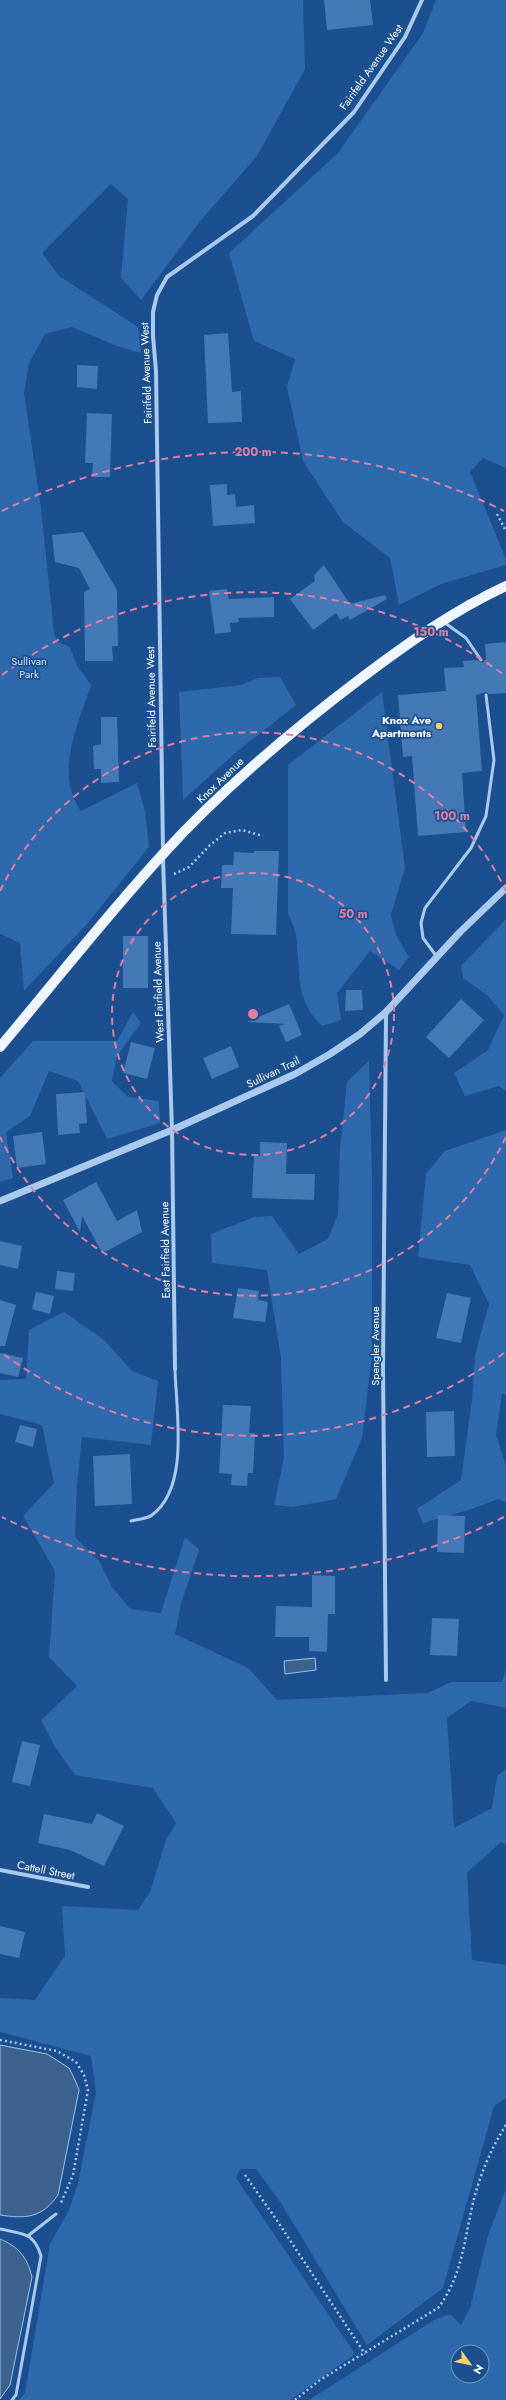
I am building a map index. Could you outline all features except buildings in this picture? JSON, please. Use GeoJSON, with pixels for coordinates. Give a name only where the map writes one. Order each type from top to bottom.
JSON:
{"type":"FeatureCollection","features":[{"type":"Feature","properties":{"kind":"main road","name":"Knox Avenue"},"geometry":{"type":"LineString","coordinates":[[0,1048],[163,853],[229,787],[277,744],[384,661],[444,622],[506,586]]}},
{"type":"Feature","properties":{"kind":"street","name":"Fairifeld Avenue West"},"geometry":{"type":"LineString","coordinates":[[163,853],[156,372],[152,336],[153,312],[157,295],[167,277],[253,216],[354,112],[405,37],[422,0]]}},
{"type":"Feature","properties":{"kind":"street","name":"West Fairfield Avenue"},"geometry":{"type":"LineString","coordinates":[[163,853],[172,1130]]}},
{"type":"Feature","properties":{"kind":"street","name":"Sullivan Trail"},"geometry":{"type":"LineString","coordinates":[[0,1201],[172,1130],[295,1074],[360,1034],[386,1012],[460,932],[506,888]]}},
{"type":"Feature","properties":{"kind":"street","name":"Spengler Avenue"},"geometry":{"type":"LineString","coordinates":[[386,1012],[384,1368],[386,1680]]}},
{"type":"Feature","properties":{"kind":"street","name":"East Fairfield Avenue"},"geometry":{"type":"LineString","coordinates":[[172,1130],[175,1369]]}},
{"type":"Feature","properties":{"kind":"street","name":"Cattell Street"},"geometry":{"type":"LineString","coordinates":[[0,1870],[88,1887]]}},
{"type":"Feature","properties":{"kind":"lane"},"geometry":{"type":"LineString","coordinates":[[444,622],[466,638],[481,660]]}},
{"type":"Feature","properties":{"kind":"lane"},"geometry":{"type":"LineString","coordinates":[[437,957],[423,938],[421,923],[425,908],[471,848],[486,816],[494,760],[486,694]]}},
{"type":"Feature","properties":{"kind":"lane"},"geometry":{"type":"LineString","coordinates":[[131,1521],[150,1516],[163,1505],[170,1494],[178,1460],[175,1369]]}},
{"type":"Feature","properties":{"kind":"lane"},"geometry":{"type":"LineString","coordinates":[[29,2235],[56,2214]]}},
{"type":"Feature","properties":{"kind":"lane"},"geometry":{"type":"LineString","coordinates":[[0,2230],[29,2235],[38,2243],[42,2256],[16,2395],[12,2400]]}},
{"type":"Feature","properties":{"kind":"path"},"geometry":{"type":"LineString","coordinates":[[497,514],[506,531]]}},
{"type":"Feature","properties":{"kind":"path"},"geometry":{"type":"LineString","coordinates":[[163,878],[189,867],[225,833],[242,830],[263,836]]}},
{"type":"Feature","properties":{"kind":"path"},"geometry":{"type":"LineString","coordinates":[[0,2040],[57,2051],[76,2062],[84,2075],[88,2090],[73,2175],[56,2214]]}},
{"type":"Feature","properties":{"kind":"path"},"geometry":{"type":"LineString","coordinates":[[295,2400],[320,2380],[365,2354],[438,2308],[450,2293],[457,2277],[473,2205],[491,2148],[506,2125]]}},
{"type":"Feature","properties":{"kind":"path"},"geometry":{"type":"LineString","coordinates":[[245,2175],[276,2219],[365,2354]]}},
{"type":"Feature","properties":{"kind":"green space","name":"Sullivan Park"},"geometry":{"type":"Polygon","coordinates":[[[0,0],[303,0],[305,69],[257,156],[201,220],[141,300],[121,278],[128,199],[111,184],[42,253],[59,276],[138,327],[141,353],[117,346],[72,327],[45,334],[29,363],[24,393],[41,508],[54,633],[58,642],[70,647],[77,666],[91,685],[75,732],[71,749],[69,781],[73,797],[81,811],[137,783],[145,812],[149,847],[87,924],[24,991],[20,943],[0,934],[0,0]]]}},
{"type":"Feature","properties":{"kind":"green space"},"geometry":{"type":"Polygon","coordinates":[[[436,0],[506,0],[506,468],[483,458],[470,472],[506,559],[506,565],[441,584],[399,605],[390,558],[343,522],[303,461],[287,387],[295,359],[254,341],[229,253],[338,153],[423,33],[436,0]]]}},
{"type":"Feature","properties":{"kind":"green space"},"geometry":{"type":"Polygon","coordinates":[[[280,677],[296,705],[234,754],[183,800],[179,692],[241,685],[258,678],[280,677]]]}},
{"type":"Feature","properties":{"kind":"green space"},"geometry":{"type":"Polygon","coordinates":[[[382,692],[405,868],[391,915],[396,935],[409,957],[399,970],[370,951],[337,993],[341,1020],[322,1026],[313,1016],[303,995],[300,984],[295,934],[288,913],[288,765],[382,692]]]}},
{"type":"Feature","properties":{"kind":"green space"},"geometry":{"type":"Polygon","coordinates":[[[506,919],[506,1091],[499,1086],[465,1096],[454,1073],[488,1050],[504,1015],[488,996],[463,978],[461,966],[506,919]]]}},
{"type":"Feature","properties":{"kind":"green space"},"geometry":{"type":"Polygon","coordinates":[[[133,1012],[141,1023],[117,1056],[112,1081],[128,1097],[159,1101],[160,1123],[107,1139],[78,1081],[49,1071],[30,1116],[6,1132],[13,1178],[0,1182],[0,1078],[33,1041],[117,1041],[133,1012]]]}},
{"type":"Feature","properties":{"kind":"green space"},"geometry":{"type":"Polygon","coordinates":[[[369,1061],[372,1177],[372,1355],[362,1438],[336,1499],[293,1507],[274,1505],[284,1458],[281,1358],[267,1270],[212,1263],[211,1234],[254,1217],[272,1216],[299,1254],[328,1239],[338,1214],[340,1149],[347,1082],[369,1061]]]}},
{"type":"Feature","properties":{"kind":"green space"},"geometry":{"type":"Polygon","coordinates":[[[506,1130],[506,1395],[502,1393],[496,1435],[506,1466],[506,1502],[498,1499],[472,1509],[423,1523],[417,1509],[461,1480],[472,1399],[475,1355],[489,1304],[470,1265],[418,1257],[426,1174],[445,1151],[506,1130]]]}},
{"type":"Feature","properties":{"kind":"green space"},"geometry":{"type":"Polygon","coordinates":[[[64,1312],[104,1340],[132,1371],[158,1381],[151,1445],[82,1437],[77,1485],[75,1537],[99,1561],[112,1587],[130,1609],[161,1613],[185,1537],[199,1550],[181,1604],[175,1634],[248,1668],[277,1700],[428,1693],[451,1682],[502,1682],[506,1669],[506,1708],[471,1701],[447,1718],[454,1828],[492,1808],[497,1776],[506,1769],[506,1845],[501,1842],[467,1873],[472,1960],[506,1965],[506,2098],[494,2106],[443,2288],[367,2345],[281,2203],[256,2169],[240,2169],[236,2178],[355,2354],[290,2400],[19,2400],[25,2393],[50,2244],[69,2210],[78,2183],[96,2093],[91,2056],[0,2032],[0,1998],[35,2000],[65,1956],[62,1906],[138,1910],[150,1892],[166,1840],[176,1823],[153,1788],[75,1775],[55,1747],[41,1720],[77,1686],[49,1657],[55,1571],[23,1516],[54,1483],[42,1425],[0,1414],[0,1380],[26,1379],[29,1330],[64,1312]]]}},
{"type":"Feature","properties":{"kind":"green space"},"geometry":{"type":"Polygon","coordinates":[[[506,2189],[506,2400],[309,2400],[434,2320],[450,2314],[461,2325],[470,2308],[488,2235],[506,2189]]]}},
{"type":"Feature","properties":{"kind":"shaded area"},"geometry":{"type":"Polygon","coordinates":[[[315,1658],[316,1670],[285,1674],[284,1661],[315,1658]]]}},
{"type":"Feature","properties":{"kind":"shaded area"},"geometry":{"type":"Polygon","coordinates":[[[0,2045],[47,2054],[69,2068],[79,2090],[58,2195],[46,2208],[33,2215],[18,2217],[0,2215],[0,2045]]]}},
{"type":"Feature","properties":{"kind":"shaded area"},"geometry":{"type":"Polygon","coordinates":[[[0,2239],[17,2249],[25,2258],[32,2277],[10,2385],[0,2399],[0,2239]]]}},
{"type":"Feature","properties":{"kind":"place","name":"Knox Ave Apartments"},"geometry":{"type":"Point","coordinates":[439,726]}}]}
